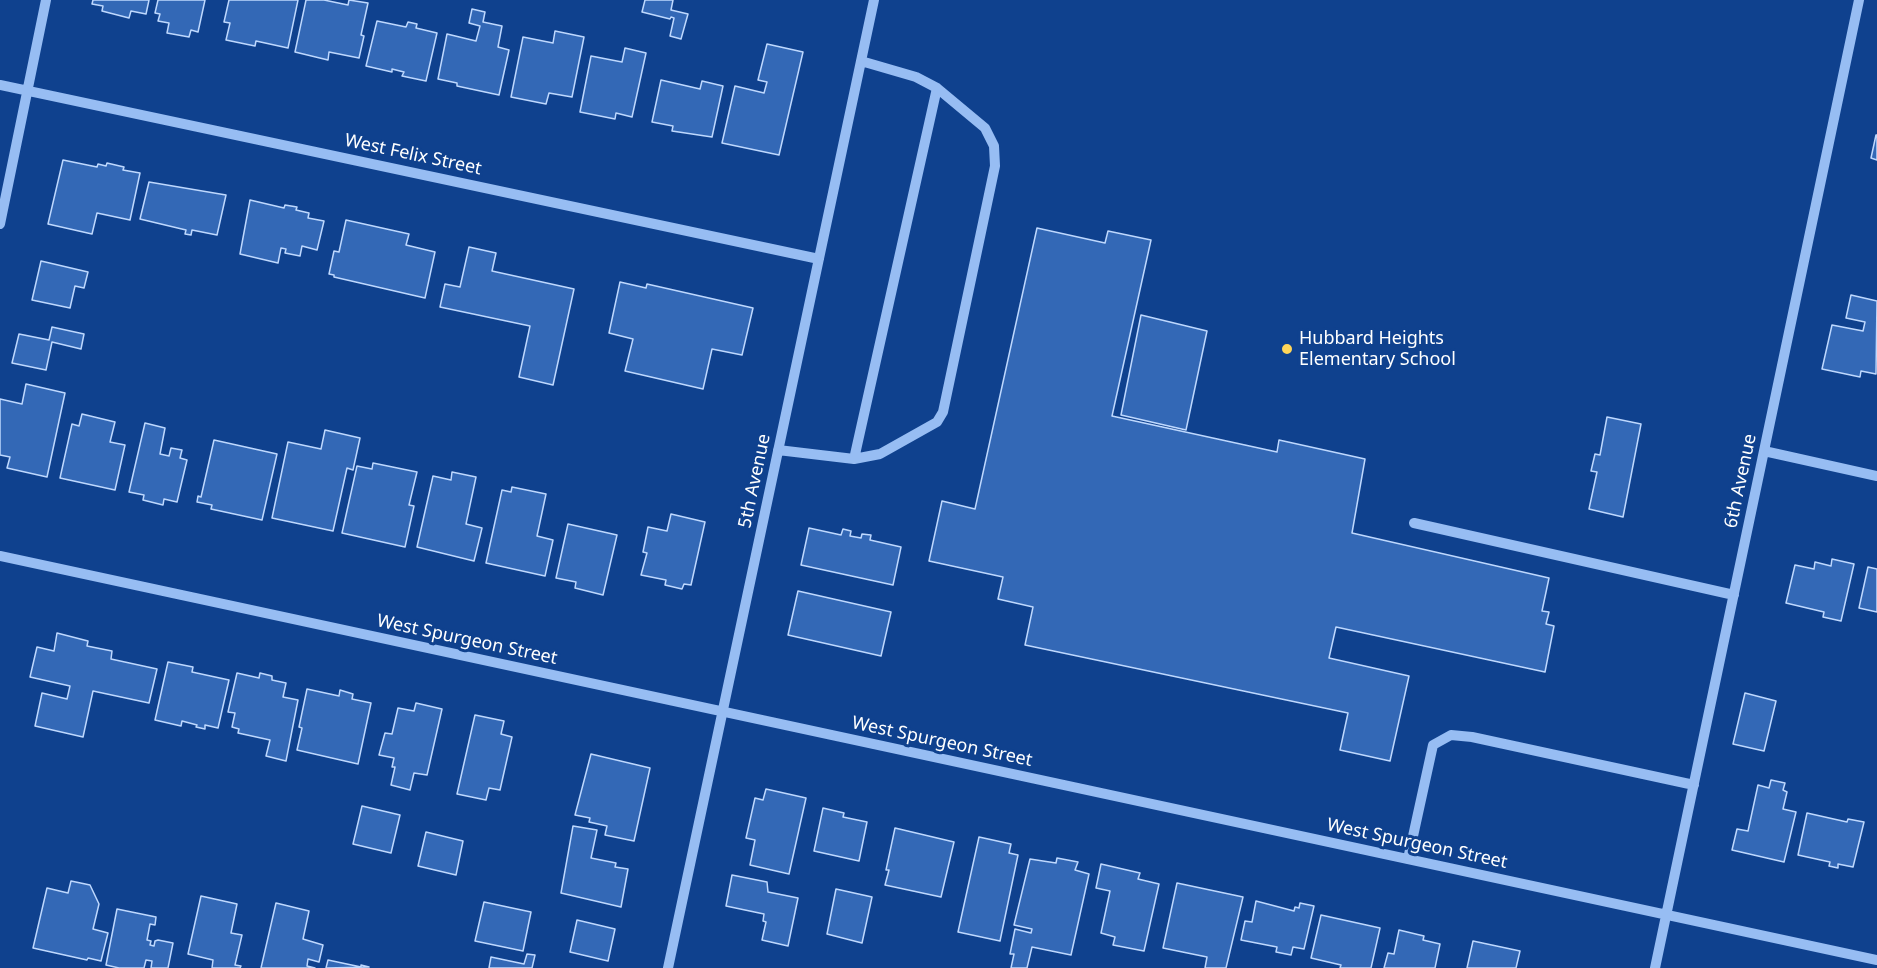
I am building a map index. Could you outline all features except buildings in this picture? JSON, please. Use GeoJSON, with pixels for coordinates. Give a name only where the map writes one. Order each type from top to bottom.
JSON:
{"type":"FeatureCollection","features":[{"type":"Feature","properties":{"kind":"street"},"geometry":{"type":"LineString","coordinates":[[0,224],[46,0]]}},
{"type":"Feature","properties":{"kind":"street","name":"5th Avenue"},"geometry":{"type":"LineString","coordinates":[[668,968],[874,0]]}},
{"type":"Feature","properties":{"kind":"street","name":"6th Avenue"},"geometry":{"type":"LineString","coordinates":[[1655,968],[1858,0]]}},
{"type":"Feature","properties":{"kind":"street"},"geometry":{"type":"LineString","coordinates":[[778,450],[854,459],[880,454],[937,422],[943,412],[995,166],[994,146],[985,128],[937,88],[916,77],[861,61]]}},
{"type":"Feature","properties":{"kind":"street","name":"West Felix Street"},"geometry":{"type":"LineString","coordinates":[[0,85],[819,259]]}},
{"type":"Feature","properties":{"kind":"street"},"geometry":{"type":"LineString","coordinates":[[854,459],[937,88]]}},
{"type":"Feature","properties":{"kind":"street"},"geometry":{"type":"LineString","coordinates":[[1764,451],[1877,476]]}},
{"type":"Feature","properties":{"kind":"street"},"geometry":{"type":"LineString","coordinates":[[1414,523],[1734,595]]}},
{"type":"Feature","properties":{"kind":"street","name":"West Spurgeon Street"},"geometry":{"type":"LineString","coordinates":[[0,556],[1877,960]]}},
{"type":"Feature","properties":{"kind":"street"},"geometry":{"type":"LineString","coordinates":[[1408,859],[1433,745],[1451,735],[1472,737],[1694,785]]}},
{"type":"Feature","properties":{"kind":"place","name":"Hubbard Heights Elementary School"},"geometry":{"type":"Point","coordinates":[1287,349]}}]}
